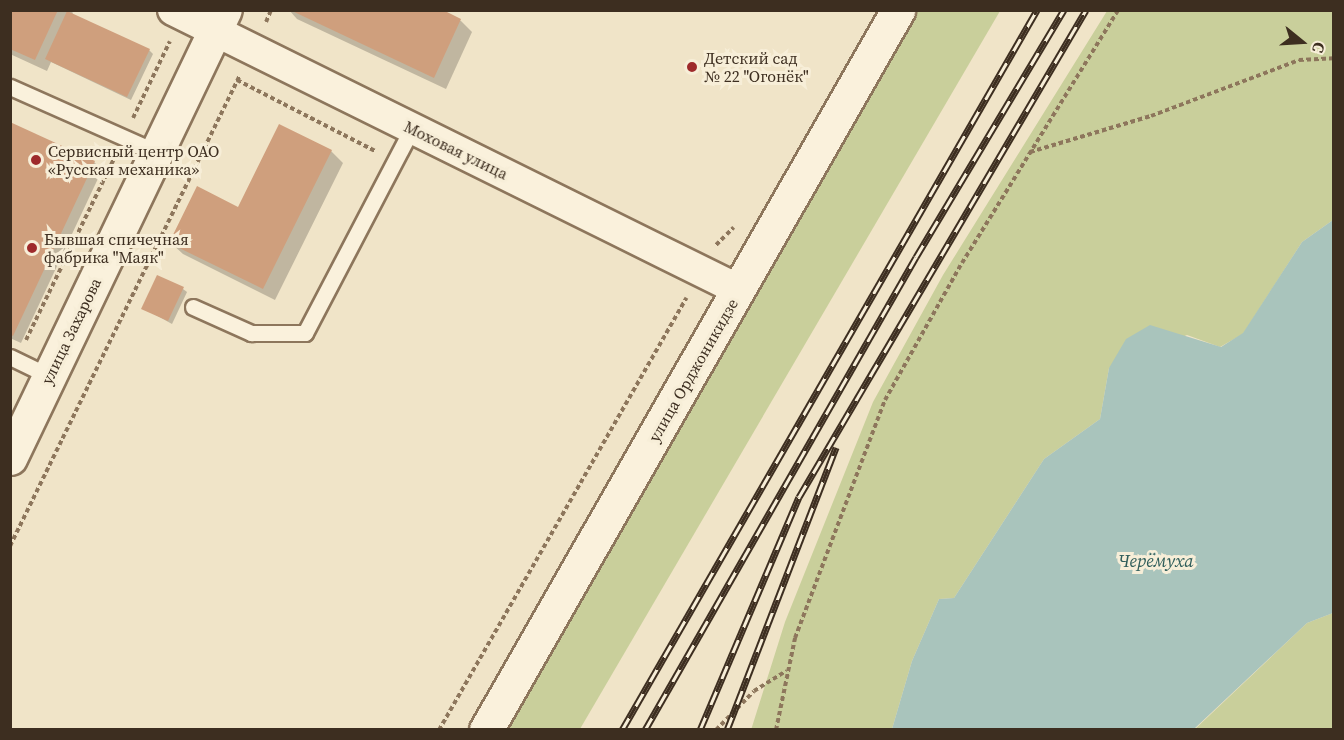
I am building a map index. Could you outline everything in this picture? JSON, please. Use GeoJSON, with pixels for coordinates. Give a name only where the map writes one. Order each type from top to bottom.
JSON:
{"type":"FeatureCollection","features":[{"type":"Feature","properties":{"kind":"street","name":"улица Орджоникидзе"},"geometry":{"type":"LineString","coordinates":[[486,729],[740,290],[898,10]]}},
{"type":"Feature","properties":{"kind":"street","name":"Моховая улица"},"geometry":{"type":"LineString","coordinates":[[178,13],[220,21],[253,50],[412,128],[704,259],[740,290]]}},
{"type":"Feature","properties":{"kind":"street","name":"улица Захарова"},"geometry":{"type":"LineString","coordinates":[[10,458],[220,21]]}},
{"type":"Feature","properties":{"kind":"lane"},"geometry":{"type":"LineString","coordinates":[[10,87],[156,152]]}},
{"type":"Feature","properties":{"kind":"lane"},"geometry":{"type":"LineString","coordinates":[[193,307],[251,333],[305,333],[412,128]]}},
{"type":"Feature","properties":{"kind":"lane"},"geometry":{"type":"LineString","coordinates":[[14,358],[49,376]]}},
{"type":"Feature","properties":{"kind":"path"},"geometry":{"type":"LineString","coordinates":[[10,546],[271,10]]}},
{"type":"Feature","properties":{"kind":"path"},"geometry":{"type":"LineString","coordinates":[[776,729],[786,670],[885,400],[1030,152],[1118,10]]}},
{"type":"Feature","properties":{"kind":"path"},"geometry":{"type":"LineString","coordinates":[[14,358],[124,137],[178,13]]}},
{"type":"Feature","properties":{"kind":"path"},"geometry":{"type":"LineString","coordinates":[[1030,152],[1151,116],[1299,60],[1334,58]]}},
{"type":"Feature","properties":{"kind":"path"},"geometry":{"type":"LineString","coordinates":[[237,80],[394,161]]}},
{"type":"Feature","properties":{"kind":"path"},"geometry":{"type":"LineString","coordinates":[[439,729],[704,259],[736,225]]}},
{"type":"Feature","properties":{"kind":"path"},"geometry":{"type":"LineString","coordinates":[[704,259],[716,245]]}},
{"type":"Feature","properties":{"kind":"path"},"geometry":{"type":"LineString","coordinates":[[716,729],[754,691],[786,670]]}},
{"type":"Feature","properties":{"kind":"green space"},"geometry":{"type":"Polygon","coordinates":[[[915,11],[1000,11],[580,729],[504,730],[915,11]]]}},
{"type":"Feature","properties":{"kind":"green space"},"geometry":{"type":"Polygon","coordinates":[[[1107,11],[1333,11],[1333,220],[1302,242],[1243,334],[1220,347],[1187,335],[1109,368],[1100,419],[1044,459],[954,598],[939,599],[912,661],[892,729],[751,730],[785,622],[873,402],[943,275],[1107,11]]]}},
{"type":"Feature","properties":{"kind":"green space"},"geometry":{"type":"Polygon","coordinates":[[[1333,613],[1333,729],[1194,730],[1307,623],[1333,613]]]}},
{"type":"Feature","properties":{"kind":"water","name":"Черёмуха"},"geometry":{"type":"Polygon","coordinates":[[[1333,220],[1333,613],[1307,623],[1194,729],[892,729],[912,661],[939,599],[954,598],[1044,459],[1100,419],[1109,368],[1126,339],[1150,325],[1221,347],[1243,333],[1302,242],[1333,220]]]}},
{"type":"Feature","properties":{"kind":"building"},"geometry":{"type":"Polygon","coordinates":[[[10,10],[58,10],[35,60],[10,49],[10,10]]]}},
{"type":"Feature","properties":{"kind":"building"},"geometry":{"type":"Polygon","coordinates":[[[290,10],[443,10],[461,19],[434,78],[290,10]]]}},
{"type":"Feature","properties":{"kind":"building"},"geometry":{"type":"Polygon","coordinates":[[[67,11],[150,49],[127,97],[45,59],[67,11]]]}},
{"type":"Feature","properties":{"kind":"building","name":"Бывшая спичечная фабрика \"Маяк\""},"geometry":{"type":"Polygon","coordinates":[[[10,122],[95,161],[13,336],[10,334],[10,122]]]}},
{"type":"Feature","properties":{"kind":"building"},"geometry":{"type":"Polygon","coordinates":[[[279,124],[332,150],[263,289],[169,243],[197,186],[238,207],[279,124]]]}},
{"type":"Feature","properties":{"kind":"building"},"geometry":{"type":"Polygon","coordinates":[[[157,275],[184,287],[168,321],[141,309],[157,275]]]}},
{"type":"Feature","properties":{"kind":"railway"},"geometry":{"type":"LineString","coordinates":[[622,730],[1037,10]]}},
{"type":"Feature","properties":{"kind":"railway"},"geometry":{"type":"LineString","coordinates":[[645,730],[916,257],[1064,10]]}},
{"type":"Feature","properties":{"kind":"railway"},"geometry":{"type":"LineString","coordinates":[[700,730],[799,497],[1086,10]]}},
{"type":"Feature","properties":{"kind":"railway"},"geometry":{"type":"LineString","coordinates":[[727,730],[836,447]]}},
{"type":"Feature","properties":{"kind":"place","name":"Детский сад № 22 \"Огонёк\""},"geometry":{"type":"Point","coordinates":[692,67]}},
{"type":"Feature","properties":{"kind":"place","name":"Сервисный центр ОАО «Русская механика»"},"geometry":{"type":"Point","coordinates":[36,160]}},
{"type":"Feature","properties":{"kind":"place","name":"Бывшая спичечная фабрика \"Маяк\""},"geometry":{"type":"Point","coordinates":[32,248]}}]}
